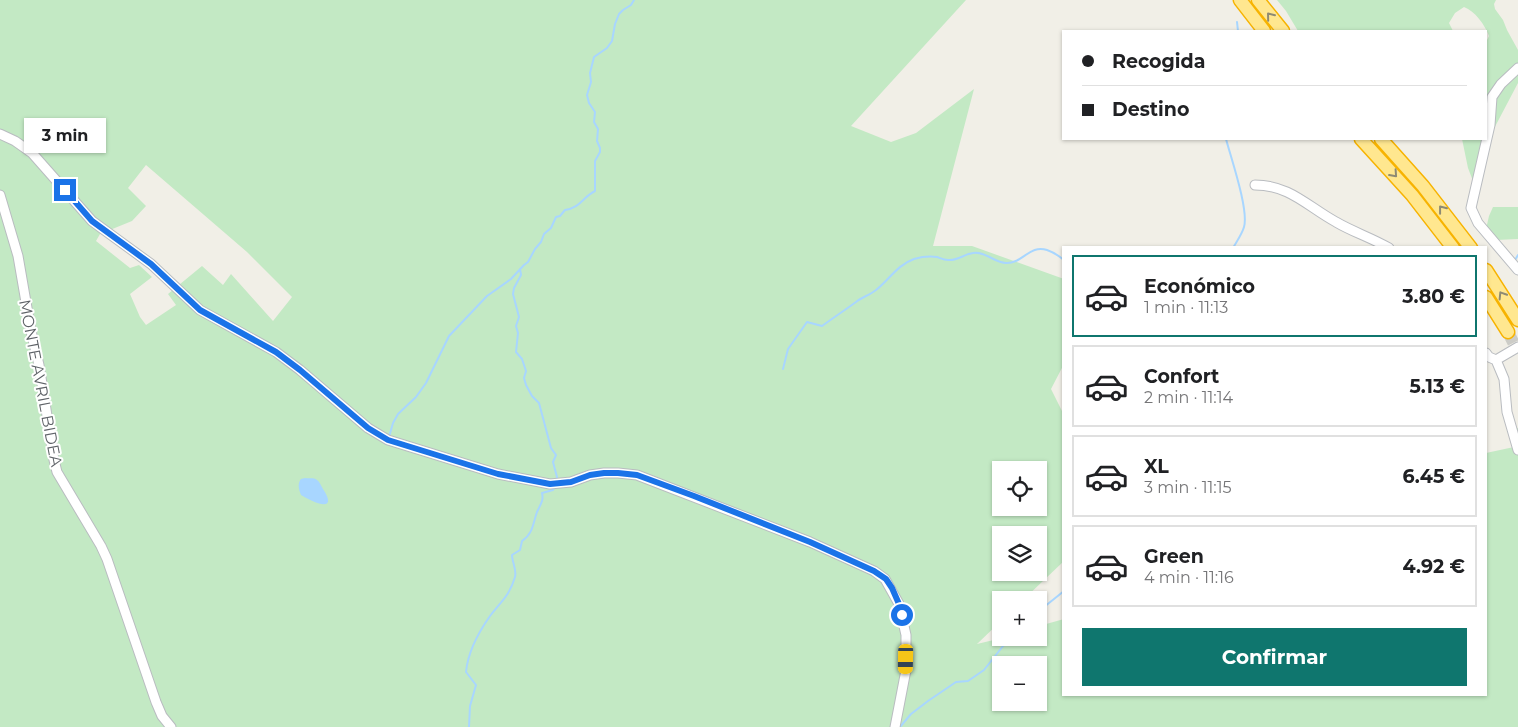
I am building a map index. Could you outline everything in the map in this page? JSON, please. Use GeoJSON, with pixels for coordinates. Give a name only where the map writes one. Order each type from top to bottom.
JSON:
{"type":"FeatureCollection","features":[{"type":"Feature","properties":{"kind":"highway"},"geometry":{"type":"LineString","coordinates":[[1240,0],[1263,30]]}},
{"type":"Feature","properties":{"kind":"highway"},"geometry":{"type":"LineString","coordinates":[[1258,0],[1282,30]]}},
{"type":"Feature","properties":{"kind":"highway"},"geometry":{"type":"LineString","coordinates":[[1362,140],[1400,180],[1451,246]]}},
{"type":"Feature","properties":{"kind":"highway"},"geometry":{"type":"LineString","coordinates":[[1382,140],[1423,186],[1469,246]]}},
{"type":"Feature","properties":{"kind":"highway"},"geometry":{"type":"LineString","coordinates":[[1487,272],[1518,320]]}},
{"type":"Feature","properties":{"kind":"highway"},"geometry":{"type":"LineString","coordinates":[[1487,299],[1508,332]]}},
{"type":"Feature","properties":{"kind":"street"},"geometry":{"type":"LineString","coordinates":[[1487,137],[1492,97],[1501,84],[1518,68]]}},
{"type":"Feature","properties":{"kind":"street"},"geometry":{"type":"LineString","coordinates":[[0,134],[15,141],[32,154],[92,221],[151,264],[200,310],[276,352],[368,428],[388,440],[498,474],[550,484],[571,482],[590,475],[604,473],[637,475],[810,542],[874,571],[886,579],[896,596],[906,635],[906,670],[895,727]]}},
{"type":"Feature","properties":{"kind":"street"},"geometry":{"type":"LineString","coordinates":[[1486,140],[1471,208],[1478,223],[1518,270]]}},
{"type":"Feature","properties":{"kind":"street"},"geometry":{"type":"LineString","coordinates":[[1255,185],[1265,185],[1287,191],[1336,223],[1385,246]]}},
{"type":"Feature","properties":{"kind":"street","name":"MONTE AVRIL BIDEA"},"geometry":{"type":"LineString","coordinates":[[0,195],[18,256],[30,331],[39,365],[57,472],[107,559],[156,702],[162,716],[171,727]]}},
{"type":"Feature","properties":{"kind":"street"},"geometry":{"type":"LineString","coordinates":[[1496,360],[1518,347]]}},
{"type":"Feature","properties":{"kind":"street"},"geometry":{"type":"LineString","coordinates":[[1487,354],[1496,360],[1504,379],[1507,412],[1518,450]]}},
{"type":"Feature","properties":{"kind":"green space"},"geometry":{"type":"Polygon","coordinates":[[[0,0],[966,0],[851,126],[891,142],[916,133],[974,89],[933,246],[972,246],[1062,278],[1062,368],[1051,389],[1062,411],[1062,563],[1047,577],[1047,526],[992,526],[992,581],[1043,581],[1032,591],[992,591],[992,630],[977,644],[992,640],[992,646],[1047,646],[1047,624],[1062,620],[1062,696],[1487,696],[1487,453],[1514,447],[1512,429],[1518,428],[1518,727],[0,727],[0,0]],[[146,165],[128,188],[146,206],[132,221],[100,234],[96,241],[130,268],[139,265],[152,277],[130,294],[140,317],[146,325],[176,305],[168,294],[202,266],[223,285],[231,274],[273,321],[292,297],[247,252],[146,165]]]}},
{"type":"Feature","properties":{"kind":"green space"},"geometry":{"type":"Polygon","coordinates":[[[1277,0],[1496,0],[1494,4],[1495,9],[1503,20],[1518,50],[1518,83],[1488,140],[1473,181],[1468,168],[1462,140],[1487,140],[1487,40],[1489,36],[1476,15],[1464,7],[1455,13],[1449,23],[1452,30],[1297,30],[1277,0]]]}},
{"type":"Feature","properties":{"kind":"green space"},"geometry":{"type":"Polygon","coordinates":[[[1493,207],[1518,207],[1518,239],[1496,240],[1486,229],[1493,207]]]}},
{"type":"Feature","properties":{"kind":"water"},"geometry":{"type":"Polygon","coordinates":[[[301,479],[314,479],[319,482],[327,497],[328,502],[326,504],[316,503],[301,495],[299,483],[301,479]]]}},
{"type":"Feature","properties":{"kind":"waterway"},"geometry":{"type":"LineString","coordinates":[[389,437],[398,414],[416,397],[426,383],[449,336],[487,296],[511,279],[528,262],[544,234],[551,228],[556,217],[560,216],[565,210],[578,205],[595,191],[595,161],[600,148],[597,141],[598,129],[594,122],[595,112],[589,103],[587,95],[591,82],[590,73],[594,57],[607,48],[612,41],[619,14],[631,5],[634,0]]}},
{"type":"Feature","properties":{"kind":"waterway"},"geometry":{"type":"LineString","coordinates":[[1237,22],[1238,30]]}},
{"type":"Feature","properties":{"kind":"waterway"},"geometry":{"type":"LineString","coordinates":[[1226,140],[1242,197],[1245,219],[1243,230],[1234,246]]}},
{"type":"Feature","properties":{"kind":"waterway"},"geometry":{"type":"LineString","coordinates":[[783,369],[788,349],[807,322],[822,326],[858,300],[874,292],[898,269],[914,259],[937,257],[952,260],[977,253],[1006,263],[1017,261],[1031,252],[1041,249],[1047,250],[1062,259]]}},
{"type":"Feature","properties":{"kind":"waterway"},"geometry":{"type":"LineString","coordinates":[[1515,260],[1518,255]]}},
{"type":"Feature","properties":{"kind":"waterway"},"geometry":{"type":"LineString","coordinates":[[520,269],[521,275],[513,294],[519,317],[516,326],[518,333],[516,352],[522,359],[526,371],[524,378],[526,385],[532,396],[539,403],[551,448],[556,455],[553,462],[557,477],[556,481]]}},
{"type":"Feature","properties":{"kind":"waterway"},"geometry":{"type":"LineString","coordinates":[[469,727],[470,706],[476,685],[466,672],[471,650],[481,629],[513,584],[515,569],[512,555],[520,550],[522,541],[531,532],[542,501],[542,493],[553,490],[555,486]]}},
{"type":"Feature","properties":{"kind":"waterway"},"geometry":{"type":"LineString","coordinates":[[1047,605],[1062,593]]}},
{"type":"Feature","properties":{"kind":"waterway"},"geometry":{"type":"LineString","coordinates":[[900,727],[911,714],[928,701],[956,682],[968,681],[984,670],[1003,646]]}},
{"type":"Feature","properties":{"kind":"tunnel"},"geometry":{"type":"LineString","coordinates":[[1508,332],[1518,352]]}},
{"type":"Feature","properties":{"kind":"route"},"geometry":{"type":"LineString","coordinates":[[65,190],[92,221],[151,264],[200,310],[276,352],[368,428],[388,440],[498,474],[550,484],[571,482],[590,475],[604,473],[637,475],[810,542],[874,571],[886,579],[892,588],[902,615]]}}]}
